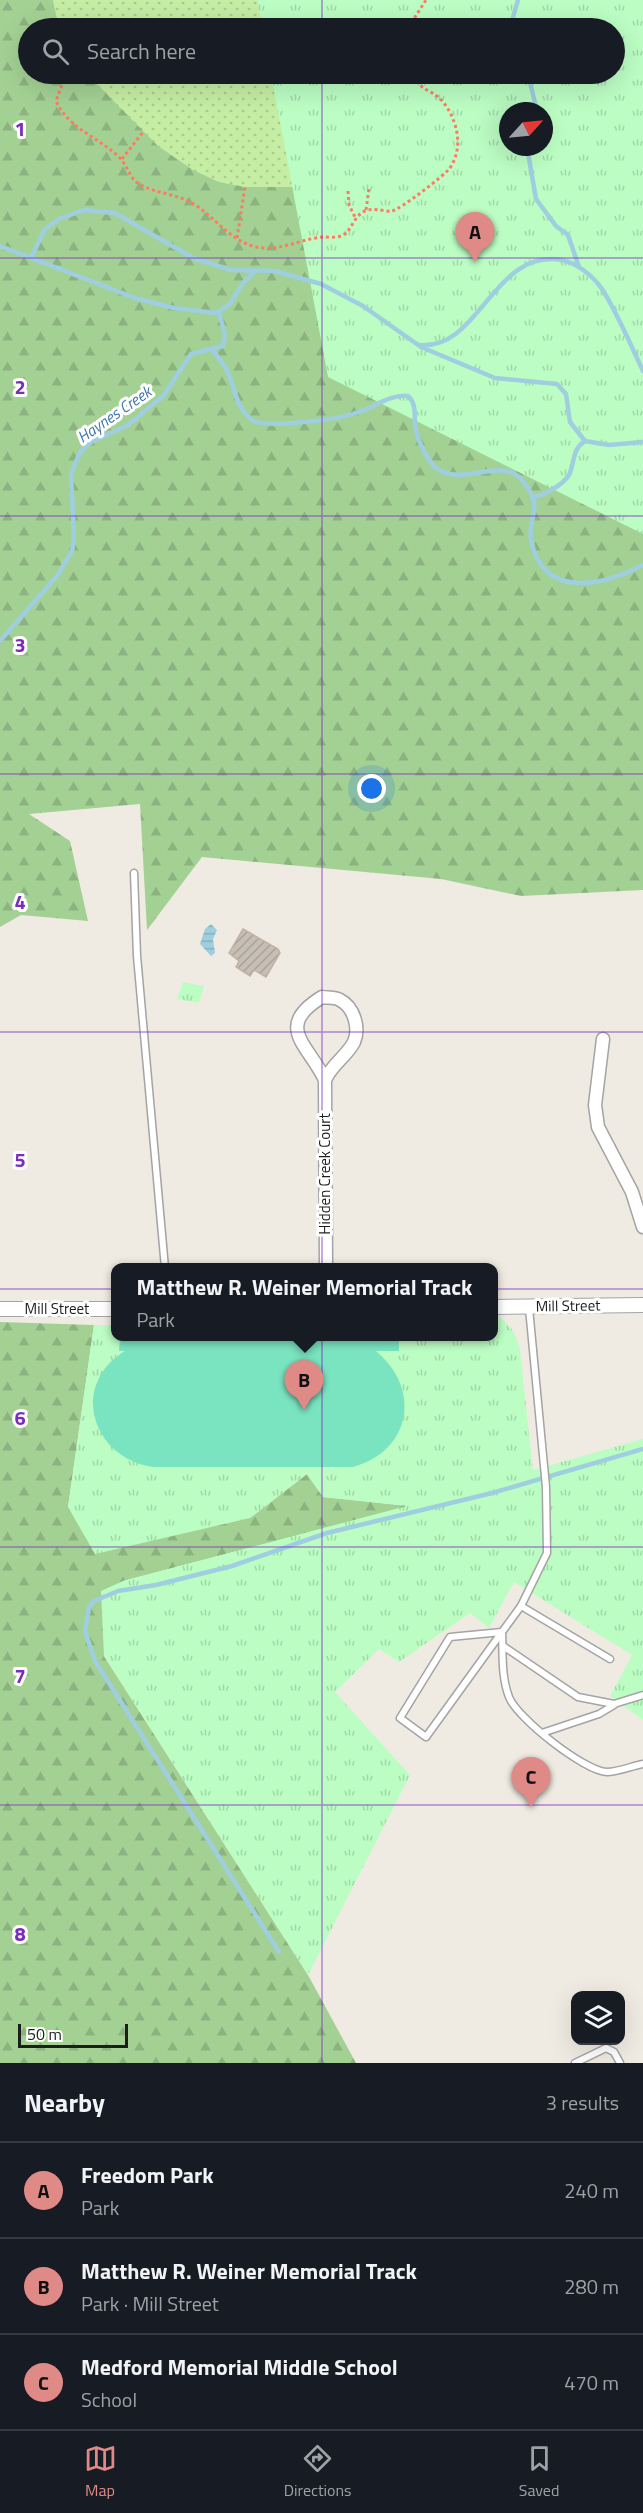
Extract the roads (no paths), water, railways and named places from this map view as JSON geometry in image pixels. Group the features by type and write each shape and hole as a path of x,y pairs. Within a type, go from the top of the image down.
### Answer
{"street":[{"name":"Hidden Creek Court","path":"325,1080 316,1060 302,1046 296,1028 300,1015 321,997 340,999 352,1010 357,1025 354,1042 330,1068 325,1080 326,1263"},
{"path":"603,1039 596,1094 598,1127 632,1192 643,1227"},
{"name":"Mill Street","path":"498,1307 643,1305"},
{"name":"Mill Street","path":"0,1310 111,1309"}],"lane":[{"path":"134,873 137,956 165,1263"},
{"path":"502,1632 450,1637 400,1718 426,1737 521,1606 547,1554 546,1487 529,1307"},
{"path":"521,1606 610,1659"},
{"path":"502,1632 504,1672 509,1697 516,1710 542,1733 598,1770 614,1771 643,1764"},
{"path":"503,1646 578,1697 614,1704"},
{"path":"542,1733 599,1714 614,1704 643,1695"},
{"path":"575,2063 606,2048 614,2052 620,2063"}],"water":[{"path":"211,924 217,930 213,939 215,953 211,956 200,944 205,929"}],"waterway":[{"path":"513,18 518,0"},
{"path":"530,84 535,102"},
{"path":"529,156 536,199 556,226 568,235 579,267"},
{"path":"31,258 45,229 59,219 84,210 115,213 193,258 231,270 275,271 321,284 363,306 421,347 495,378 557,384 566,394 570,422 585,441 609,445 643,442"},
{"path":"0,246 135,298 174,308 216,313 229,305 243,283 255,271"},
{"path":"419,345 440,343 457,333 519,269 539,260 562,260 584,271 602,289 643,371"},
{"name":"Haynes Creek","path":"0,641 57,576 72,551 74,539 71,474 80,452 91,442 128,425 164,395 191,354 223,346 225,335 219,312"},
{"name":"Haynes Creek","path":"211,349 225,367 238,402 246,414 259,423 302,422 335,418 362,411 388,399 408,396 413,403 419,439 426,455 435,467 445,473 457,475 503,471 513,473 522,480 533,498 534,512 530,532 538,559 548,572 561,580 577,583 594,582 643,565"},
{"path":"532,498 552,490 566,479 576,452 585,441"},
{"path":"279,1952 95,1661 85,1631 89,1607 94,1601 118,1591 156,1585 232,1566 327,1533 492,1493 643,1449"}],"place":[{"name":"Freedom Park","path":"475,262"},
{"name":"Matthew R. Weiner Memorial Track","path":"304,1410"},
{"name":"Medford Memorial Middle School","path":"531,1807"}]}
